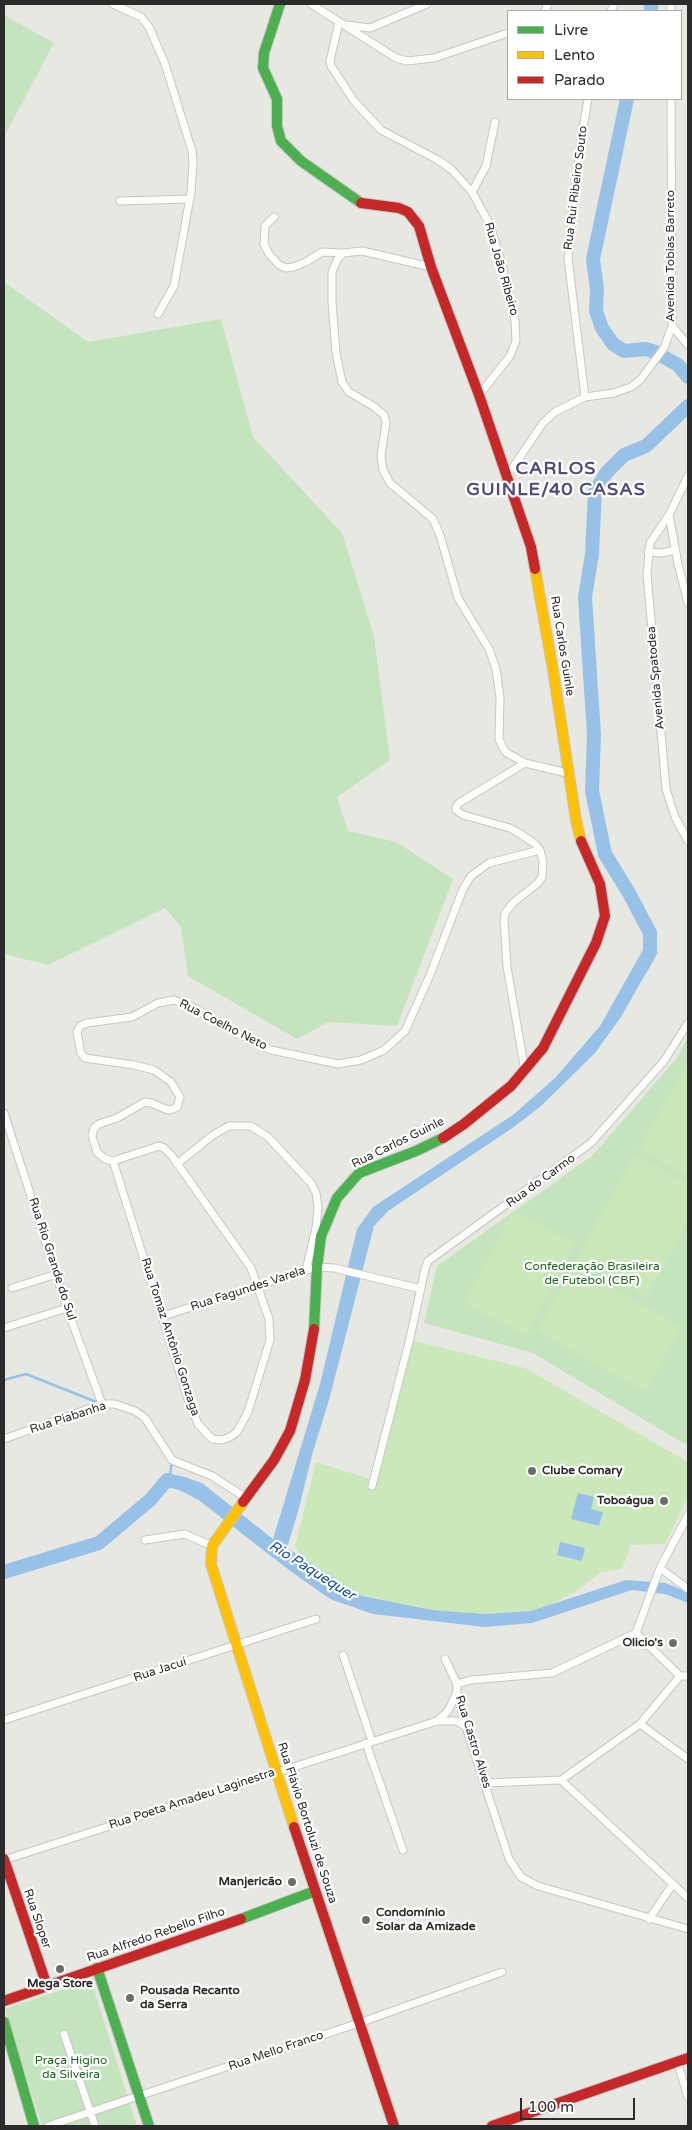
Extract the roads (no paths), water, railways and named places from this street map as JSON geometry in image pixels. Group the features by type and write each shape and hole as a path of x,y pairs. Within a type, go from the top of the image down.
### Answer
{"street":[{"path":"113,4 140,17 148,27 165,64 192,151 190,199 174,286 158,314"},
{"name":"Rua Carlos Guinle","path":"212,1546 283,1446 298,1408 314,1333 317,1267 321,1236 337,1198 351,1180 364,1171 442,1138 494,1101 525,1071 543,1048 602,932 605,916 600,884 582,844 576,820 567,774 553,670 531,547 479,395 431,267 420,226 408,212 399,208 362,204 301,160 281,141 277,126 277,99 263,68 264,53 280,4"},
{"path":"311,4 396,58 408,61 434,58 507,33"},
{"path":"341,23 370,28 427,4"},
{"name":"Rua João Ribeiro","path":"341,23 330,60 331,66 354,102 381,130 438,160 451,169 472,192 489,223 500,257 516,321 516,341 510,356 479,395"},
{"name":"Rua Rui Ribeiro Souto","path":"585,397 568,258 581,139 588,100"},
{"name":"Avenida Tobias Barreto","path":"507,476 543,423 564,406 585,397 614,393 632,386 641,380 664,348 672,326 671,100"},
{"path":"472,192 486,166 496,122"},
{"path":"120,201 190,199"},
{"path":"274,217 265,226 264,244 269,254 279,265 293,267 306,262 322,252 362,251 431,267"},
{"path":"342,252 332,272 336,353 342,382 349,392 384,415 386,422 381,456 383,470 390,482 432,519 440,535 458,598 489,649 496,669 500,697 499,739 507,753 525,763 567,774"},
{"path":"672,326 688,345"},
{"name":"Avenida Spatodea","path":"688,476 669,515 650,543 647,574 666,789 675,817 688,842"},
{"path":"669,515 688,603"},
{"path":"648,552 662,553 676,550"},
{"path":"525,763 459,803 456,810 463,815 510,828 534,843 540,850 544,869 542,877 538,883 514,902 506,913 504,920 507,967 525,1071"},
{"name":"Rua Coelho Neto","path":"113,1161 105,1159 97,1152 92,1141 94,1128 146,1102 151,1102 168,1110 173,1109 177,1107 180,1097 171,1082 154,1070 85,1058 81,1053 78,1039 77,1032 80,1026 132,1017 158,1003 174,1000 197,1009 221,1025 271,1050 338,1064 361,1060 384,1050 405,1031 430,975 462,890 470,876 489,863 540,850"},
{"name":"Rua do Carmo","path":"372,1486 428,1261 591,1143 664,1062 688,1023"},
{"name":"Rua Rio Grande do Sul","path":"4,1113 68,1308 102,1404"},
{"path":"177,1164 213,1135 228,1126 250,1126 268,1137 311,1183 316,1193 318,1208 316,1228 306,1270"},
{"name":"Rua Tomaz Antônio Gonzaga","path":"159,1146 167,1150 177,1164 247,1261 269,1319 271,1332 268,1347 244,1422 237,1432 222,1440 212,1439 198,1424 188,1399 113,1161 159,1146"},
{"name":"Rua Fagundes Varela","path":"163,1316 317,1267 345,1270 421,1289"},
{"path":"12,1288 57,1274"},
{"path":"4,1328 68,1308"},
{"name":"Rua Piabanha","path":"4,1439 102,1404 115,1404 135,1410 152,1426 172,1460 212,1476 243,1503"},
{"path":"486,1783 561,1780 640,1724 684,1676 636,1633 660,1568 688,1515"},
{"path":"145,1540 185,1534 212,1546"},
{"name":"Rua Flávio Bortoluzi de Souza","path":"212,1546 211,1564 238,1645 276,1772 394,2126"},
{"path":"660,1568 688,1589"},
{"name":"Rua Jacuí","path":"4,1720 316,1618"},
{"name":"Rua Castro Alves","path":"636,1633 552,1673 480,1678 457,1688 466,1727 486,1783 509,1859 521,1877 538,1886 649,1920 688,1929"},
{"path":"344,1656 403,1850"},
{"path":"437,1721 448,1711 457,1688 445,1659"},
{"name":"Rua Poeta Amadeu Laginestra","path":"4,1859 437,1721 457,1721 466,1727"},
{"path":"640,1724 688,1759"},
{"path":"561,1780 688,1898"},
{"name":"Rua Sloper","path":"4,1859 47,1986"},
{"path":"649,1920 673,1884"},
{"name":"Rua Alfredo Rebello Filho","path":"4,2000 211,1930 316,1891"},
{"path":"97,1968 149,2126"},
{"name":"Rua Mello Franco","path":"48,2126 359,2023 502,1972"},
{"path":"4,2022 34,2126"},
{"path":"64,2034 95,2126"},
{"path":"492,2126 688,2058"},
{"path":"677,2062 688,2097"}],"water":[{"path":"643,950 658,952 621,1017 595,1053 540,1107 511,1129 388,1211 374,1226 329,1400 287,1548 362,1596 432,1610 484,1614 531,1611 626,1580 665,1583 688,1592 688,1603 665,1594 632,1590 532,1623 485,1627 373,1614 330,1599 289,1570 196,1498 179,1490 184,1477 202,1483 273,1539 320,1384 357,1229 373,1207 513,1115 555,1078 600,1026"},
{"path":"578,1493 594,1497 591,1509 603,1512 599,1526 571,1519"},
{"path":"560,1542 585,1548 582,1561 557,1555"}],"waterway":[{"path":"651,4 651,10"},
{"path":"627,100 593,259 597,289 596,311 602,328 613,344 624,351 646,349 655,352 678,365 688,377"},
{"path":"641,968 650,952 650,933 629,893 605,854 592,791 594,735 585,597 592,554 595,491 607,472 624,455 646,446 688,406"},
{"path":"4,1380 26,1374 99,1403"},
{"path":"167,1480 170,1475 172,1461"},
{"name":"Rio Paquequer","path":"4,1572 99,1543 150,1500 167,1480 184,1484 198,1492"}],"place":[{"name":"Clube Comary","path":"532,1471"},
{"name":"Toboágua","path":"664,1501"},
{"name":"Olicio's","path":"673,1643"},
{"name":"Manjericão","path":"292,1882"},
{"name":"Condomínio Solar da Amizade","path":"366,1920"},
{"name":"Mega Store","path":"60,1969"},
{"name":"Pousada Recanto da Serra","path":"130,1998"}],"district":[{"name":"CARLOS GUINLE/40 CASAS","path":"556,479"}],"park label":[{"name":"Confederação Brasileira de Futebol (CBF)","path":"592,1274"},
{"name":"Praça Higino da Silveira","path":"71,2068"}]}
